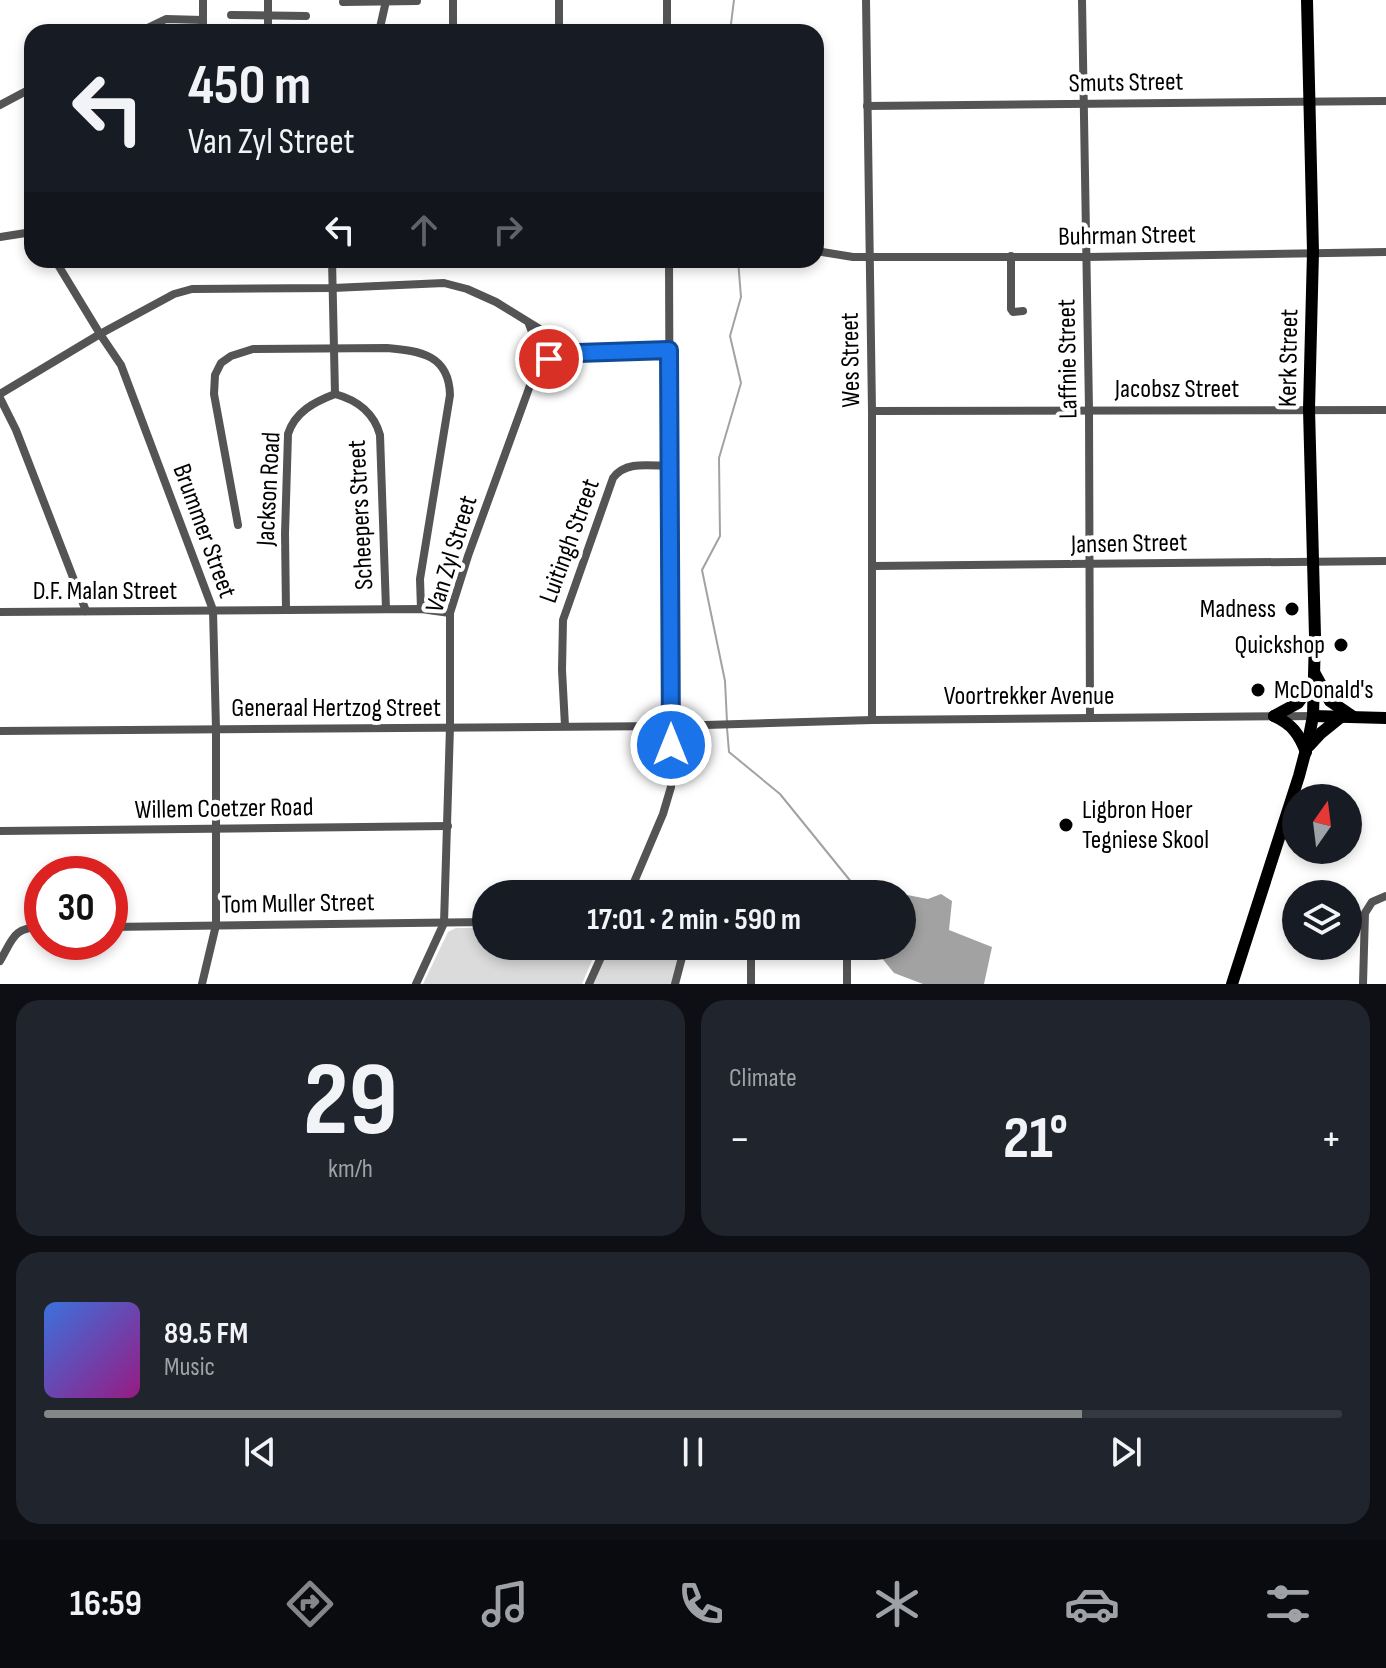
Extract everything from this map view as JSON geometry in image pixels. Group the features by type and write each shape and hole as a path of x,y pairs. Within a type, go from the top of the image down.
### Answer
{"highway":[{"name":"Kerk Street","path":"1232,984 1306,750 1313,716 1314,562 1309,409 1313,252 1307,0"},
{"path":"1314,676 1330,701 1348,716 1321,733 1306,750 1294,729 1274,716 1298,703 1314,676"},
{"name":"Voortrekker Avenue","path":"1313,716 1386,718"}],"street":[{"path":"203,0 203,24"},
{"path":"268,0 268,24"},
{"path":"453,0 453,24"},
{"path":"559,0 559,24"},
{"path":"667,0 667,24"},
{"name":"Wes Street","path":"866,0 872,411 872,720"},
{"name":"Laffnie Street","path":"1082,0 1091,565 1090,718"},
{"path":"381,24 386,1"},
{"path":"343,2 417,1"},
{"path":"231,15 306,16"},
{"path":"156,24 166,19 203,20"},
{"path":"0,105 24,92"},
{"name":"Smuts Street","path":"867,106 1386,101"},
{"path":"0,237 24,233"},
{"name":"Buhrman Street","path":"824,252 853,257 1087,257 1386,252"},
{"path":"1011,256 1011,309 1013,312 1023,311"},
{"name":"Brummer Street","path":"60,268 127,378 213,610 216,925 202,984"},
{"path":"332,268 335,394"},
{"path":"635,880 671,787 669,268"},
{"path":"86,611 21,442 0,396 100,334 183,290 444,283 479,293 578,353"},
{"path":"529,323 537,345 536,369"},
{"path":"238,525 216,406 214,380 221,363 231,356 253,349 387,348 432,357 444,366 450,395 421,575 421,609"},
{"path":"536,369 555,356 669,350"},
{"name":"Van Zyl Street","path":"416,984 444,923 450,613 536,369"},
{"name":"Scheepers Street","path":"335,394 367,411 380,435 386,609"},
{"name":"Jackson Road","path":"286,610 288,434 292,422 301,412 335,394"},
{"name":"Jacobsz Street","path":"872,411 1386,410"},
{"name":"Luitingh Street","path":"565,726 563,620 613,478 627,466 670,466"},
{"name":"Jansen Street","path":"873,566 1386,561"},
{"name":"D.F. Malan Street","path":"0,612 421,609 450,613"},
{"name":"Voortrekker Avenue","path":"672,726 872,720 1313,716"},
{"name":"Generaal Hertzog Street","path":"0,731 672,726"},
{"name":"Willem Coetzer Road","path":"0,831 448,826"},
{"path":"1363,984 1365,913 1372,902 1386,896"},
{"name":"Tom Muller Street","path":"128,927 472,922"},
{"path":"0,961 24,929"},
{"path":"589,984 600,960"},
{"path":"675,984 681,960"},
{"path":"751,960 751,984"},
{"path":"847,960 847,984"}],"shaded area":[{"path":"941,894 952,901 949,930 992,947 984,984 923,984 894,973 883,960 916,960 916,897 928,899"},
{"path":"456,928 472,928 472,960 592,960 582,984 423,984 448,932"},
{"path":"604,960 678,960 672,984 593,984"}],"waterway":[{"path":"731,24 734,0"},
{"path":"727,722 725,681 702,570 720,536 719,458 741,383 730,336 741,297 739,268"},
{"path":"727,728 729,752 780,794 850,880"}],"place":[{"name":"Madness","path":"1292,609"},
{"name":"Quickshop","path":"1341,645"},
{"name":"McDonald's","path":"1258,690"},
{"name":"Ligbron Hoer Tegniese Skool","path":"1066,825"}],"route":[{"path":"549,359 578,353 669,350 671,745"}]}
